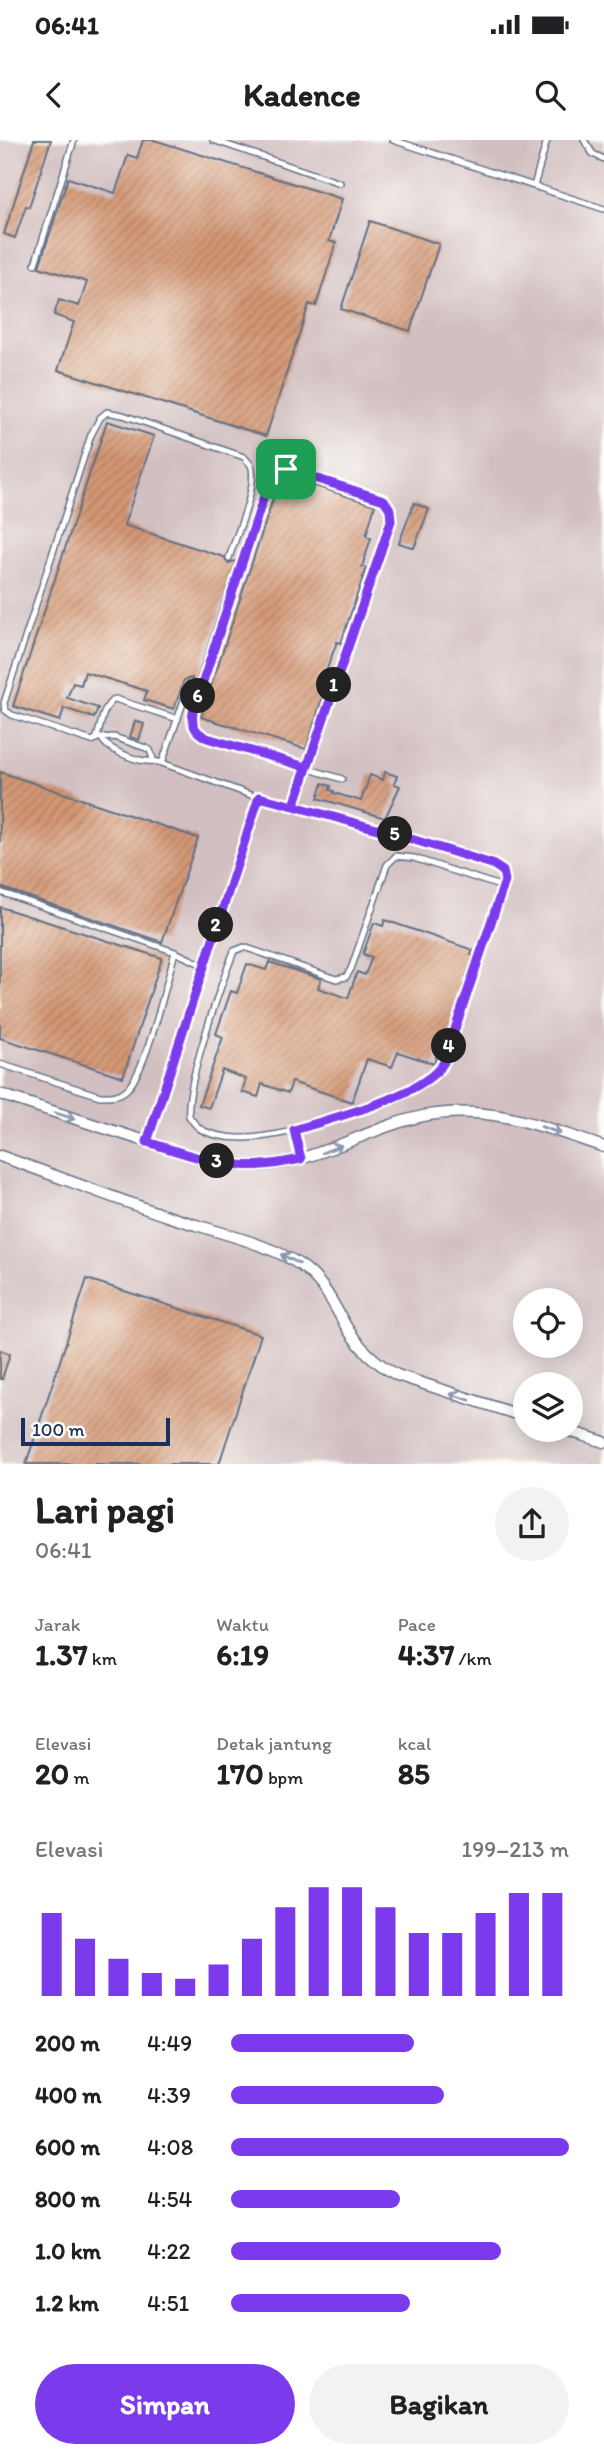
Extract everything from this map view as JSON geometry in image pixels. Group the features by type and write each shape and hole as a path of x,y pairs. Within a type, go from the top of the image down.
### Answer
{"street":[{"path":"0,1094 182,1153 240,1166 276,1164 301,1159 422,1116 461,1111 511,1116 604,1147"},
{"path":"0,1156 298,1262 325,1288 358,1342 388,1371 513,1413"},
{"path":"583,1435 604,1442"}],"lane":[{"path":"35,264 74,140"},
{"path":"213,140 340,183"},
{"path":"393,140 604,209"},
{"path":"534,186 547,140"},
{"path":"584,140 593,154 604,159"},
{"path":"153,759 150,750 114,737 92,741 12,715 5,710 4,703 91,435 100,418 107,412 123,415 244,457 251,465 251,489 229,558"},
{"path":"294,806 306,767 391,521 390,509 384,500 286,469 275,470 270,478 192,720 198,734 207,738 306,767 342,779"},
{"path":"162,763 190,683"},
{"path":"100,738 108,704 115,699 178,719"},
{"path":"100,738 108,748 146,761 153,759 259,797 395,834 492,864 503,871 503,887 449,1049 439,1071 392,1098 294,1130 272,1135 218,1136 202,1130 190,1116 190,1096 234,950 244,947 336,979 346,976 351,969 387,865 396,856 414,858 503,887"},
{"path":"147,1142 259,797"},
{"path":"0,892 175,952 203,965"},
{"path":"0,1064 100,1096 111,1097 125,1091 138,1073 175,952"},
{"path":"294,1130 301,1159"}],"shaded area":[{"path":"0,140 604,140 604,1464 0,1464"}],"building":[{"path":"34,140 51,140 29,207 26,206 15,238 4,234"},
{"path":"143,140 154,140 342,199 329,241 336,243 316,306 309,304 266,436 58,370 74,322 54,315 59,300 79,306 87,282 39,267 68,178 115,193 128,155 137,158"},
{"path":"370,221 439,244 410,331 341,309"},
{"path":"107,421 154,436 124,525 224,557 228,563 236,561 195,686 192,678 184,680 174,709 144,700 147,691 85,672 81,685 73,683 67,698 98,708 94,718 64,708 60,721 13,706"},
{"path":"281,475 375,505 366,536 371,538 362,567 366,568 341,643 337,642 328,666 322,686 326,687 306,749 201,717"},
{"path":"414,503 429,509 414,548 399,543"},
{"path":"135,721 144,724 139,740 130,737"},
{"path":"0,772 198,838 162,942 0,887"},
{"path":"385,772 397,776 394,784 400,786 385,818 318,798 323,783 331,786 330,790 334,793 361,801 370,775 383,780"},
{"path":"0,907 162,958 123,1077 0,1038"},
{"path":"385,920 473,950 471,955 474,956 446,1040 442,1039 434,1064 398,1052 392,1067 367,1059 352,1102 292,1082 288,1093 262,1084 258,1097 242,1092 246,1079 222,1070 209,1108 199,1105 223,1037 216,1034 231,991 237,993 247,964 266,970 269,962 321,979 318,988 348,998 357,972 365,975 372,957 363,954 374,923 383,926"},
{"path":"87,1279 261,1335 219,1464 26,1464"},
{"path":"0,1350 10,1354 2,1379 0,1379"}],"route":[{"path":"286,469 275,470 270,478 193,712 194,727 198,734 207,738 306,767 294,806 492,864 503,871 505,881 439,1071 392,1098 294,1130 301,1159 276,1164 240,1166 147,1142 259,797 294,806 391,521 390,509 384,500 286,469"}]}
